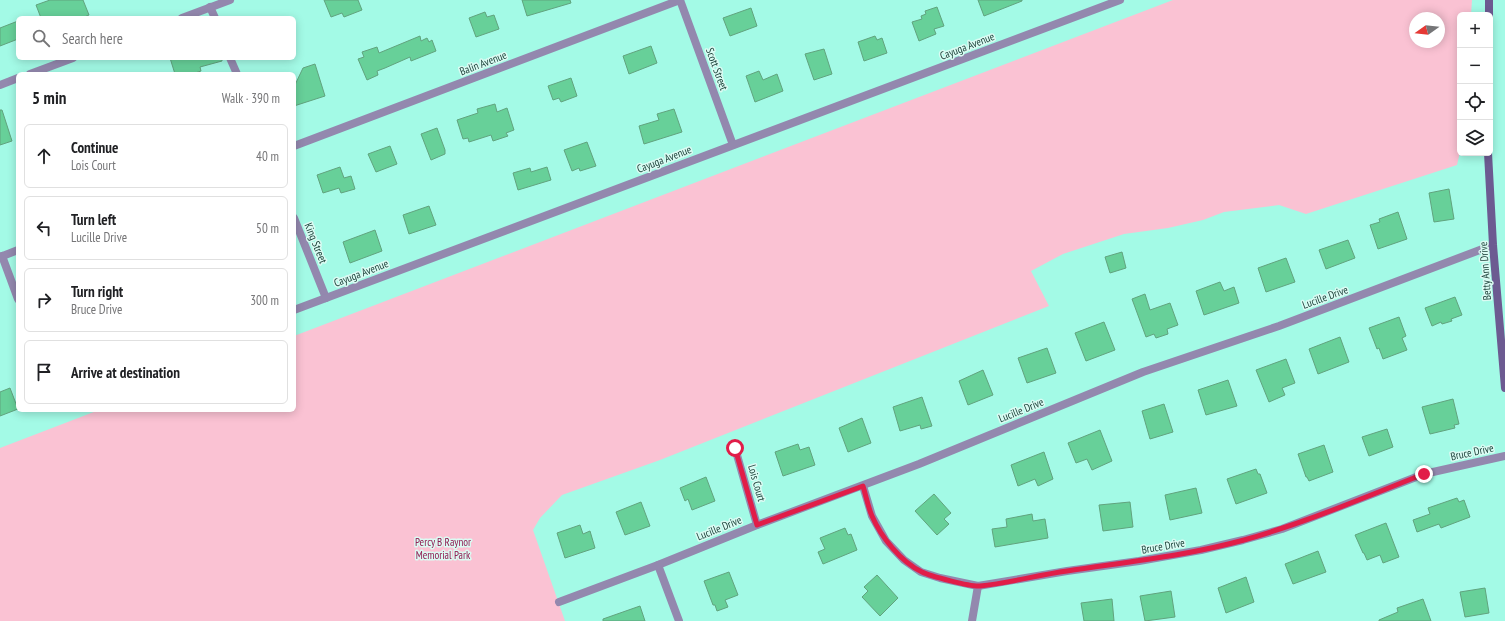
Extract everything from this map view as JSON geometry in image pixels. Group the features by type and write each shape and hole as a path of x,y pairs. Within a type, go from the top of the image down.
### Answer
{"street":[{"path":"188,16 230,0"},
{"name":"Scott Street","path":"680,0 733,145"},
{"name":"Balin Avenue","path":"296,145 680,0"},
{"name":"Cayuga Avenue","path":"296,309 1120,0"},
{"path":"1489,12 1490,0"},
{"path":"210,8 213,16"},
{"path":"35,72 68,60"},
{"path":"231,60 236,72"},
{"path":"0,85 16,79"},
{"name":"Betty Ann Drive","path":"1488,156 1493,245 1505,388"},
{"name":"King Street","path":"296,223 326,298"},
{"name":"Lucille Drive","path":"559,602 658,565 757,525 863,486 1143,372 1279,326 1493,245"},
{"path":"16,251 1,257 16,294"},
{"name":"Lois Court","path":"735,448 757,525"},
{"name":"Bruce Drive","path":"863,486 872,516 886,541 904,560 921,572 940,578 978,586 1139,561 1201,550 1243,540 1282,529 1424,474 1505,456"},
{"path":"658,565 679,621"},
{"path":"972,621 978,586"}],"green space":[{"name":"Percy B Raynor Memorial Park","path":"1173,0 1472,0 1471,12 1457,12 1457,156 1459,156 1457,165 1306,214 1279,205 1224,212 1203,220 1168,228 1124,234 1063,254 1031,271 1049,306 660,460 562,495 540,518 533,530 565,621 0,621 0,448 94,412 296,412 296,335"}],"building":[{"path":"50,0 83,0 89,15 40,16 36,5"},
{"path":"324,0 358,0 362,10 344,17 342,13 331,17"},
{"path":"522,0 570,0 571,3 527,16"},
{"path":"978,0 1022,0 1022,1 984,16"},
{"path":"937,7 944,26 934,29 936,34 919,41 912,22 922,19 921,16 926,14 925,11"},
{"path":"751,8 757,26 730,36 723,18"},
{"path":"485,12 487,17 494,15 499,29 476,37 469,18"},
{"path":"16,22 16,40 0,46 0,28"},
{"path":"420,36 421,41 427,38 429,42 432,40 436,51 411,61 410,57 377,71 378,75 367,80 358,59 364,57 362,52 377,47 379,53"},
{"path":"875,36 877,40 882,38 887,53 864,61 858,42"},
{"path":"651,46 657,63 629,74 623,56"},
{"path":"824,49 832,74 814,80 805,54"},
{"path":"171,60 222,60 200,67 201,71 198,72 174,72"},
{"path":"315,64 325,96 296,105 296,83 303,68"},
{"path":"759,71 763,80 777,74 783,91 755,102 746,76"},
{"path":"571,78 577,96 561,102 559,98 553,100 548,86"},
{"path":"495,104 497,112 507,108 514,130 506,133 508,136 493,141 491,135 469,142 468,138 463,139 457,120 478,113 477,109"},
{"path":"674,109 682,132 644,144 639,126 659,120 657,114"},
{"path":"0,110 2,110 12,141 0,145"},
{"path":"437,128 445,154 431,160 421,134"},
{"path":"587,142 596,166 580,171 579,168 572,171 564,150"},
{"path":"390,146 397,164 376,172 368,154"},
{"path":"340,167 344,178 351,176 355,189 341,193 339,188 323,193 317,175"},
{"path":"547,167 551,180 518,190 513,173 530,168 531,172"},
{"path":"1449,189 1454,219 1434,222 1429,193"},
{"path":"429,206 436,225 409,234 403,215"},
{"path":"1398,212 1407,239 1378,249 1370,225 1380,222 1379,219"},
{"path":"375,230 382,251 350,263 343,242"},
{"path":"1348,240 1355,258 1326,269 1319,250"},
{"path":"1122,252 1126,268 1110,273 1105,257"},
{"path":"1286,258 1295,282 1266,292 1258,268"},
{"path":"1220,282 1224,291 1234,287 1239,303 1204,315 1196,291"},
{"path":"1145,294 1150,310 1170,303 1178,325 1167,329 1168,334 1156,338 1154,334 1146,337 1132,299"},
{"path":"1455,297 1462,315 1451,319 1452,321 1442,324 1441,322 1432,326 1425,308"},
{"path":"1399,317 1406,336 1402,338 1407,350 1383,359 1379,348 1377,349 1369,328"},
{"path":"1104,322 1115,350 1086,361 1075,333"},
{"path":"1340,337 1349,362 1318,374 1309,349"},
{"path":"1047,348 1056,373 1027,383 1018,358"},
{"path":"1286,359 1295,383 1282,388 1285,395 1269,402 1256,370"},
{"path":"983,370 993,395 968,405 959,381"},
{"path":"1228,380 1237,406 1206,415 1198,390"},
{"path":"10,388 16,404 16,410 0,416 0,392"},
{"path":"922,397 932,426 921,429 920,425 900,431 893,407"},
{"path":"1453,399 1459,424 1454,425 1455,428 1430,434 1422,407"},
{"path":"1164,404 1173,432 1150,439 1142,411"},
{"path":"862,418 871,443 848,452 839,428"},
{"path":"1387,429 1393,447 1369,456 1362,437"},
{"path":"1100,430 1112,461 1092,470 1087,459 1076,463 1068,443"},
{"path":"798,444 800,450 809,447 815,465 783,476 775,452"},
{"path":"1324,445 1333,472 1309,481 1306,477 1298,454"},
{"path":"1044,452 1053,479 1038,486 1035,479 1018,486 1011,465"},
{"path":"1256,469 1258,474 1260,474 1267,493 1236,504 1227,479"},
{"path":"706,477 715,501 692,510 688,499 685,501 680,488"},
{"path":"1196,488 1202,513 1170,520 1165,495"},
{"path":"934,494 951,513 944,519 949,524 937,535 915,511"},
{"path":"1457,498 1459,502 1464,500 1470,517 1441,528 1439,524 1417,532 1413,520 1430,514 1428,508"},
{"path":"641,502 650,526 625,535 616,512"},
{"path":"1130,502 1133,527 1103,531 1099,505"},
{"path":"1032,514 1033,521 1045,519 1048,538 995,547 992,529 1007,527 1006,519"},
{"path":"1386,523 1399,557 1383,563 1380,555 1367,560 1355,535"},
{"path":"580,525 583,534 590,531 595,548 565,558 557,533"},
{"path":"845,528 848,535 851,534 857,550 823,564 818,552 825,549 820,538"},
{"path":"1318,551 1326,572 1293,584 1285,564"},
{"path":"729,572 738,595 725,600 728,607 717,611 715,605 713,605 704,581"},
{"path":"877,575 898,598 880,616 862,597 868,591 864,587"},
{"path":"1246,577 1254,602 1226,613 1218,588"},
{"path":"1485,588 1489,613 1465,617 1460,592"},
{"path":"1171,591 1175,617 1145,621 1140,596"},
{"path":"1112,599 1114,621 1084,621 1081,603"},
{"path":"1423,599 1431,621 1379,621 1398,612 1397,608"},
{"path":"640,606 645,621 603,621 603,619"}],"route":[{"path":"735,448 757,525 863,486 872,516 886,541 904,560 921,572 940,578 978,586 1139,561 1201,550 1243,540 1282,529 1424,474"}]}
